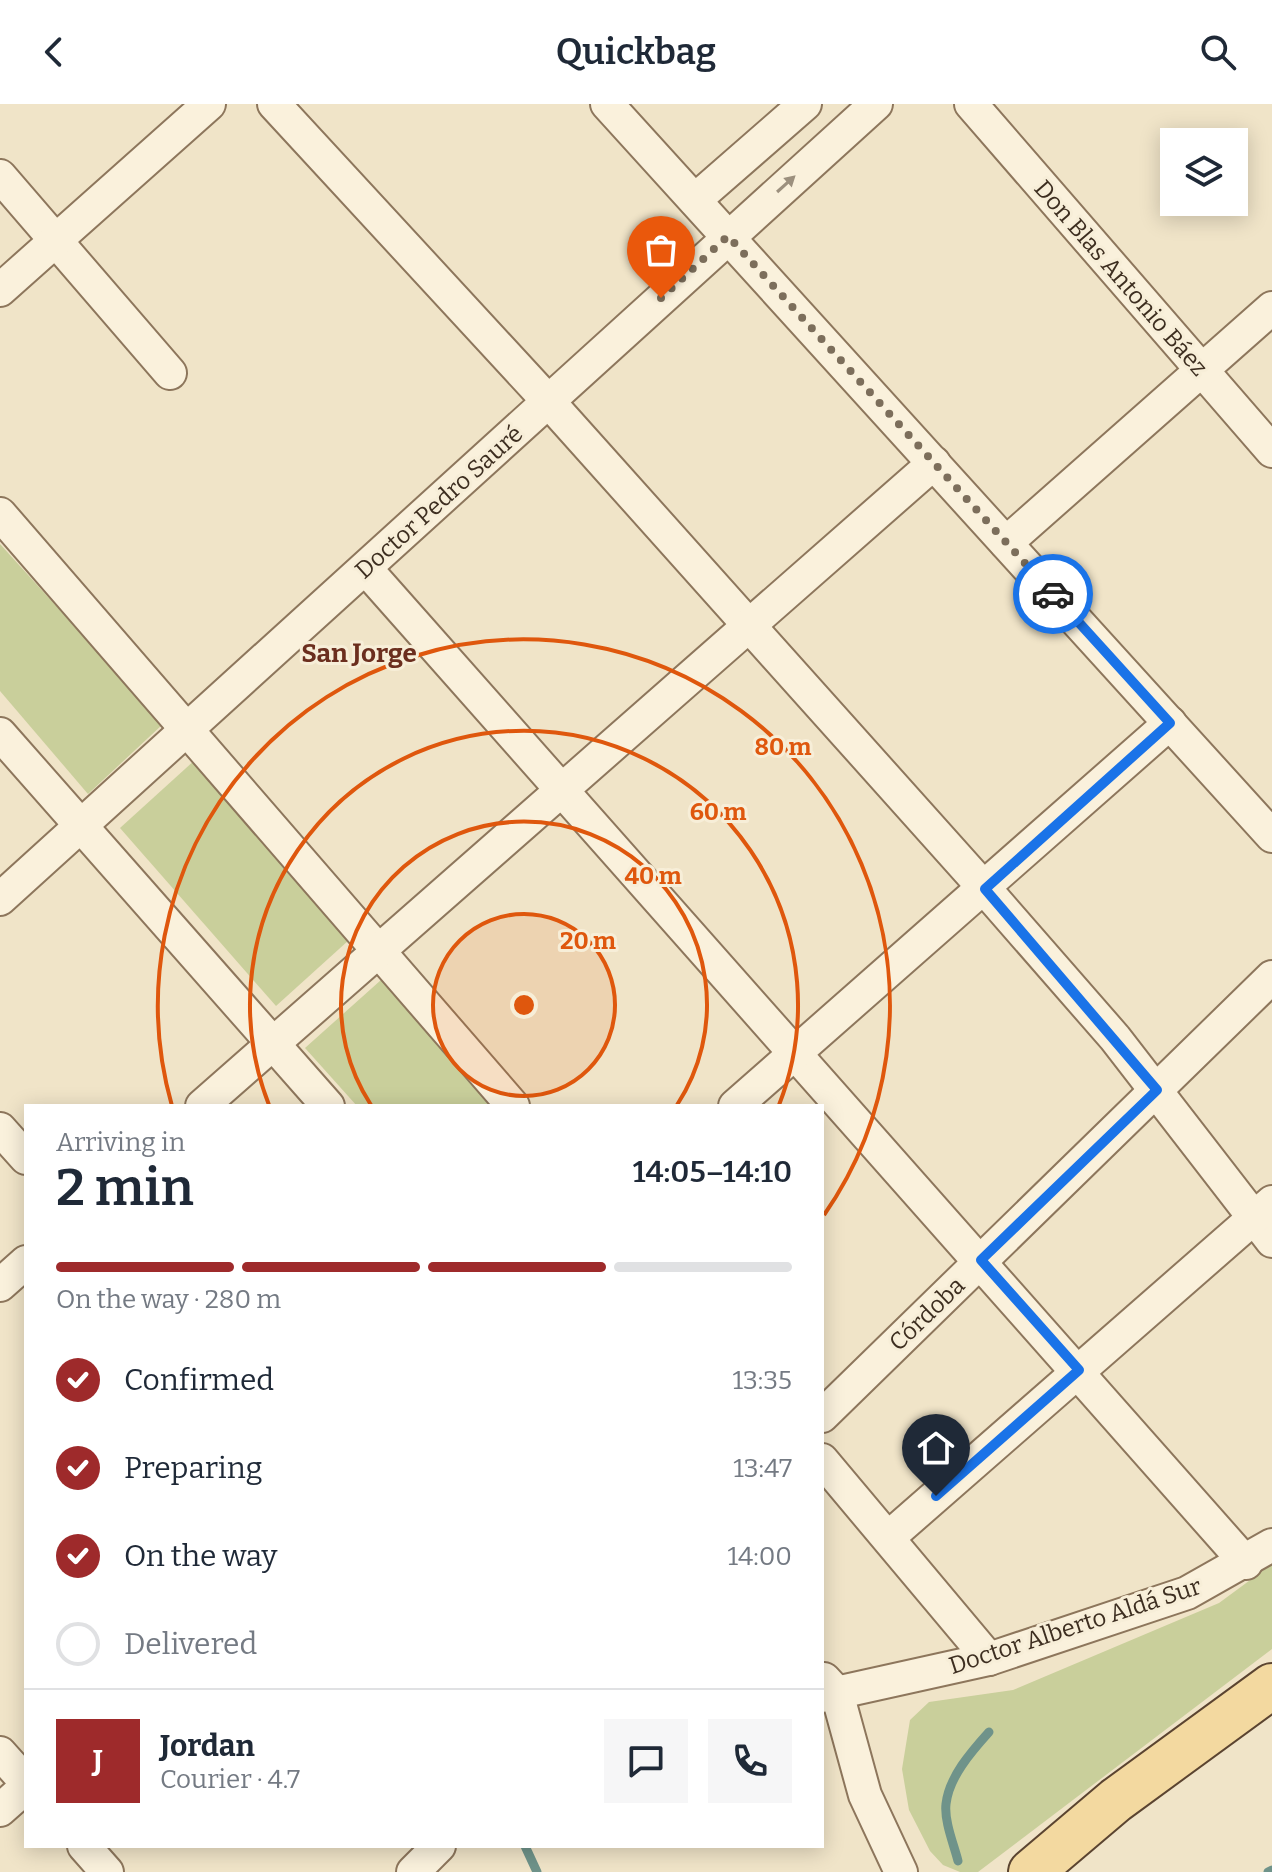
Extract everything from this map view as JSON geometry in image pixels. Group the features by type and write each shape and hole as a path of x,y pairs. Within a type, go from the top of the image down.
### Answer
{"main road":[{"path":"1031,1872 1116,1800 1272,1686"}],"street":[{"path":"0,290 209,104"},
{"path":"274,104 549,402 985,889 1266,1220 1079,1370 889,1537"},
{"path":"607,104 1272,836"},
{"path":"695,200 805,104"},
{"name":"Doctor Pedro Sauré","path":"0,899 189,731 876,104"},
{"name":"Don Blas Antonio Báez","path":"971,104 1272,451"},
{"path":"0,176 170,373"},
{"path":"1006,543 1272,308"},
{"path":"204,1104 934,463"},
{"path":"0,514 511,1104"},
{"path":"366,569 1079,1370 1259,1554"},
{"path":"737,1104 1170,723"},
{"path":"0,734 326,1104"},
{"name":"Córdoba","path":"824,1414 1272,977"},
{"path":"0,1129 24,1156"},
{"path":"0,1285 24,1264"},
{"path":"824,1462 989,1659"},
{"name":"Doctor Alberto Aldá Sur","path":"827,1688 989,1659 1187,1593 1259,1554"},
{"path":"827,1688 865,1795 901,1872"},
{"path":"0,1753 24,1783"},
{"path":"0,1810 24,1787"},
{"path":"86,1848 107,1872"},
{"path":"413,1872 437,1848"}],"green space":[{"path":"0,544 163,724 88,794 0,691"},
{"path":"196,759 349,940 276,1006 120,828"},
{"path":"381,980 489,1104 355,1104 305,1048"},
{"path":"1272,1564 1272,1649 978,1872 960,1872 943,1865 930,1851 909,1810 902,1769 910,1720 929,1702 1013,1690 1219,1603"}],"waterway":[{"path":"958,1861 946,1818 948,1794 962,1765 989,1732"},
{"path":"526,1848 537,1872"},
{"path":"1268,1872 1272,1870"}],"way so far":[{"path":"661,298 728,236 1053,594"}],"district":[{"name":"San Jorge","path":"359,653"}],"route":[{"path":"936,1496 1079,1370 981,1260 1157,1090 985,889 1170,723 1053,594"}]}
